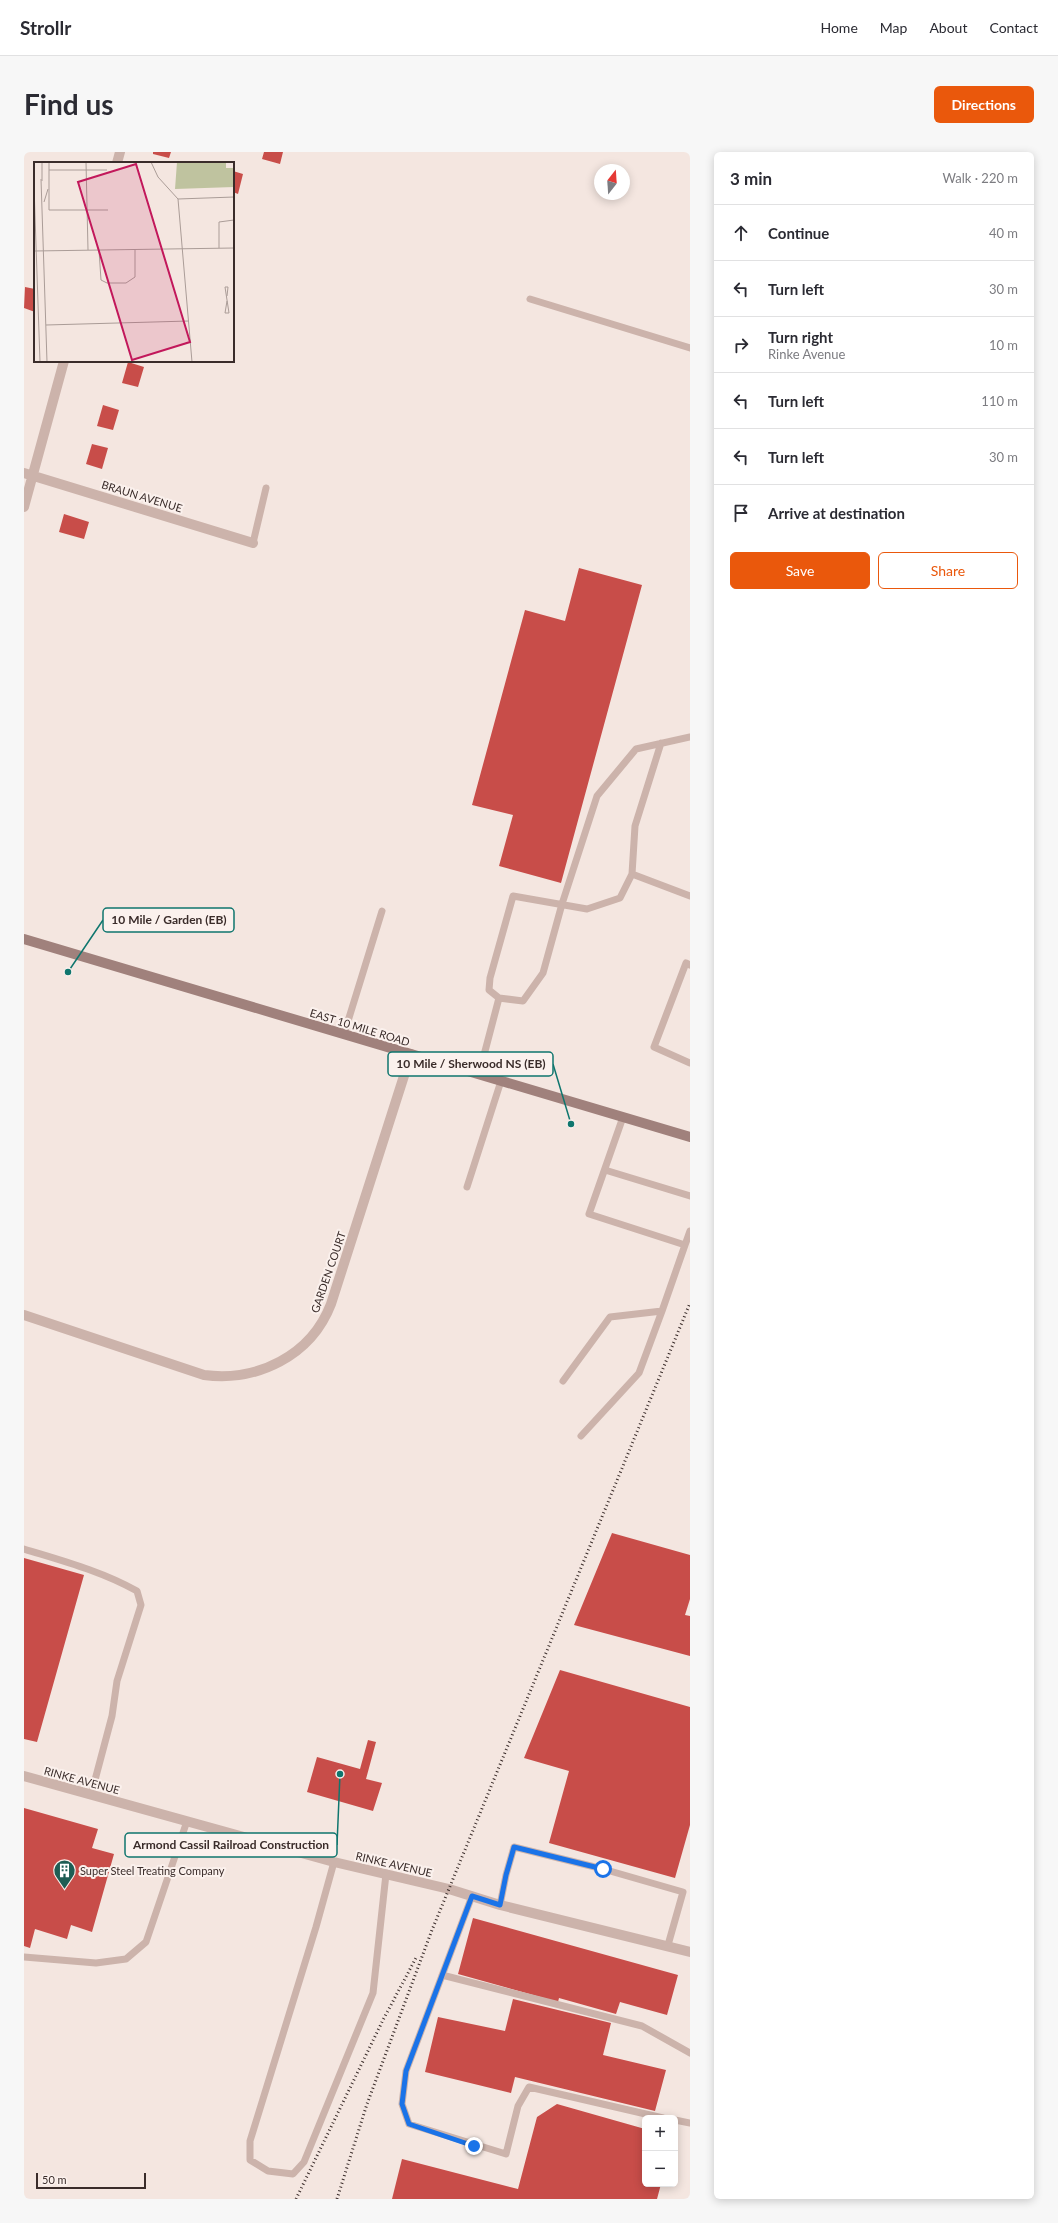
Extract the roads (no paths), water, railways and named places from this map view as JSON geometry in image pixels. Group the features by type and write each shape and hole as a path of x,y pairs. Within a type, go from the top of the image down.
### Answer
{"main road":[{"name":"EAST 10 MILE ROAD","path":"24,939 690,1137"}],"street":[{"path":"118,162 120,152"},
{"path":"24,507 28,474 64,362"},
{"name":"BRAUN AVENUE","path":"28,474 253,543"},
{"name":"GARDEN COURT","path":"24,1315 204,1375 221,1377 237,1376 274,1365 302,1347 317,1332 325,1320 331,1304 410,1054"},
{"name":"RINKE AVENUE","path":"24,1776 334,1862 472,1896 500,1905 668,1945 690,1952"}],"lane":[{"path":"530,299 690,348"},
{"path":"253,543 266,488"},
{"path":"661,743 635,826 632,874 620,898 586,909 562,904 513,896 490,978 489,990 499,998 523,1001 543,973 562,904 596,796 636,749 661,743 690,737"},
{"path":"632,874 690,896"},
{"path":"344,1034 382,911"},
{"path":"690,965 686,963 654,1047 690,1063"},
{"path":"479,1074 499,998"},
{"path":"467,1187 501,1081"},
{"path":"624,1117 589,1214 685,1245"},
{"path":"605,1170 690,1196"},
{"path":"581,1436 639,1373 690,1231"},
{"path":"563,1381 610,1317 662,1311"},
{"path":"24,1549 89,1568 121,1582 137,1592 141,1606 118,1681 112,1716 91,1795"},
{"path":"24,1957 96,1963 126,1959 146,1942 187,1821"},
{"path":"500,1905 506,1875 514,1847 603,1869 686,1893 668,1945"},
{"path":"334,1862 316,1927 250,2141 250,2160 268,2171 293,2174 304,2162 373,1993 386,1874"},
{"path":"472,1896 406,2071 402,2104 409,2124 506,2154 518,2106 529,2087 650,2115"},
{"path":"442,1975 642,2026 690,2053"},
{"path":"678,2121 690,2123"}],"railway":[{"path":"337,2199 367,2104 432,1930 690,1303"},
{"path":"296,2199 383,2020 417,1956"}],"place":[{"name":"10 Mile / Garden (EB)","path":"68,972"},
{"name":"10 Mile / Sherwood NS (EB)","path":"571,1124"},
{"name":"Armond Cassil Railroad Construction","path":"340,1774"},
{"name":"Super Steel Treating Company","path":"64,1890"}]}
